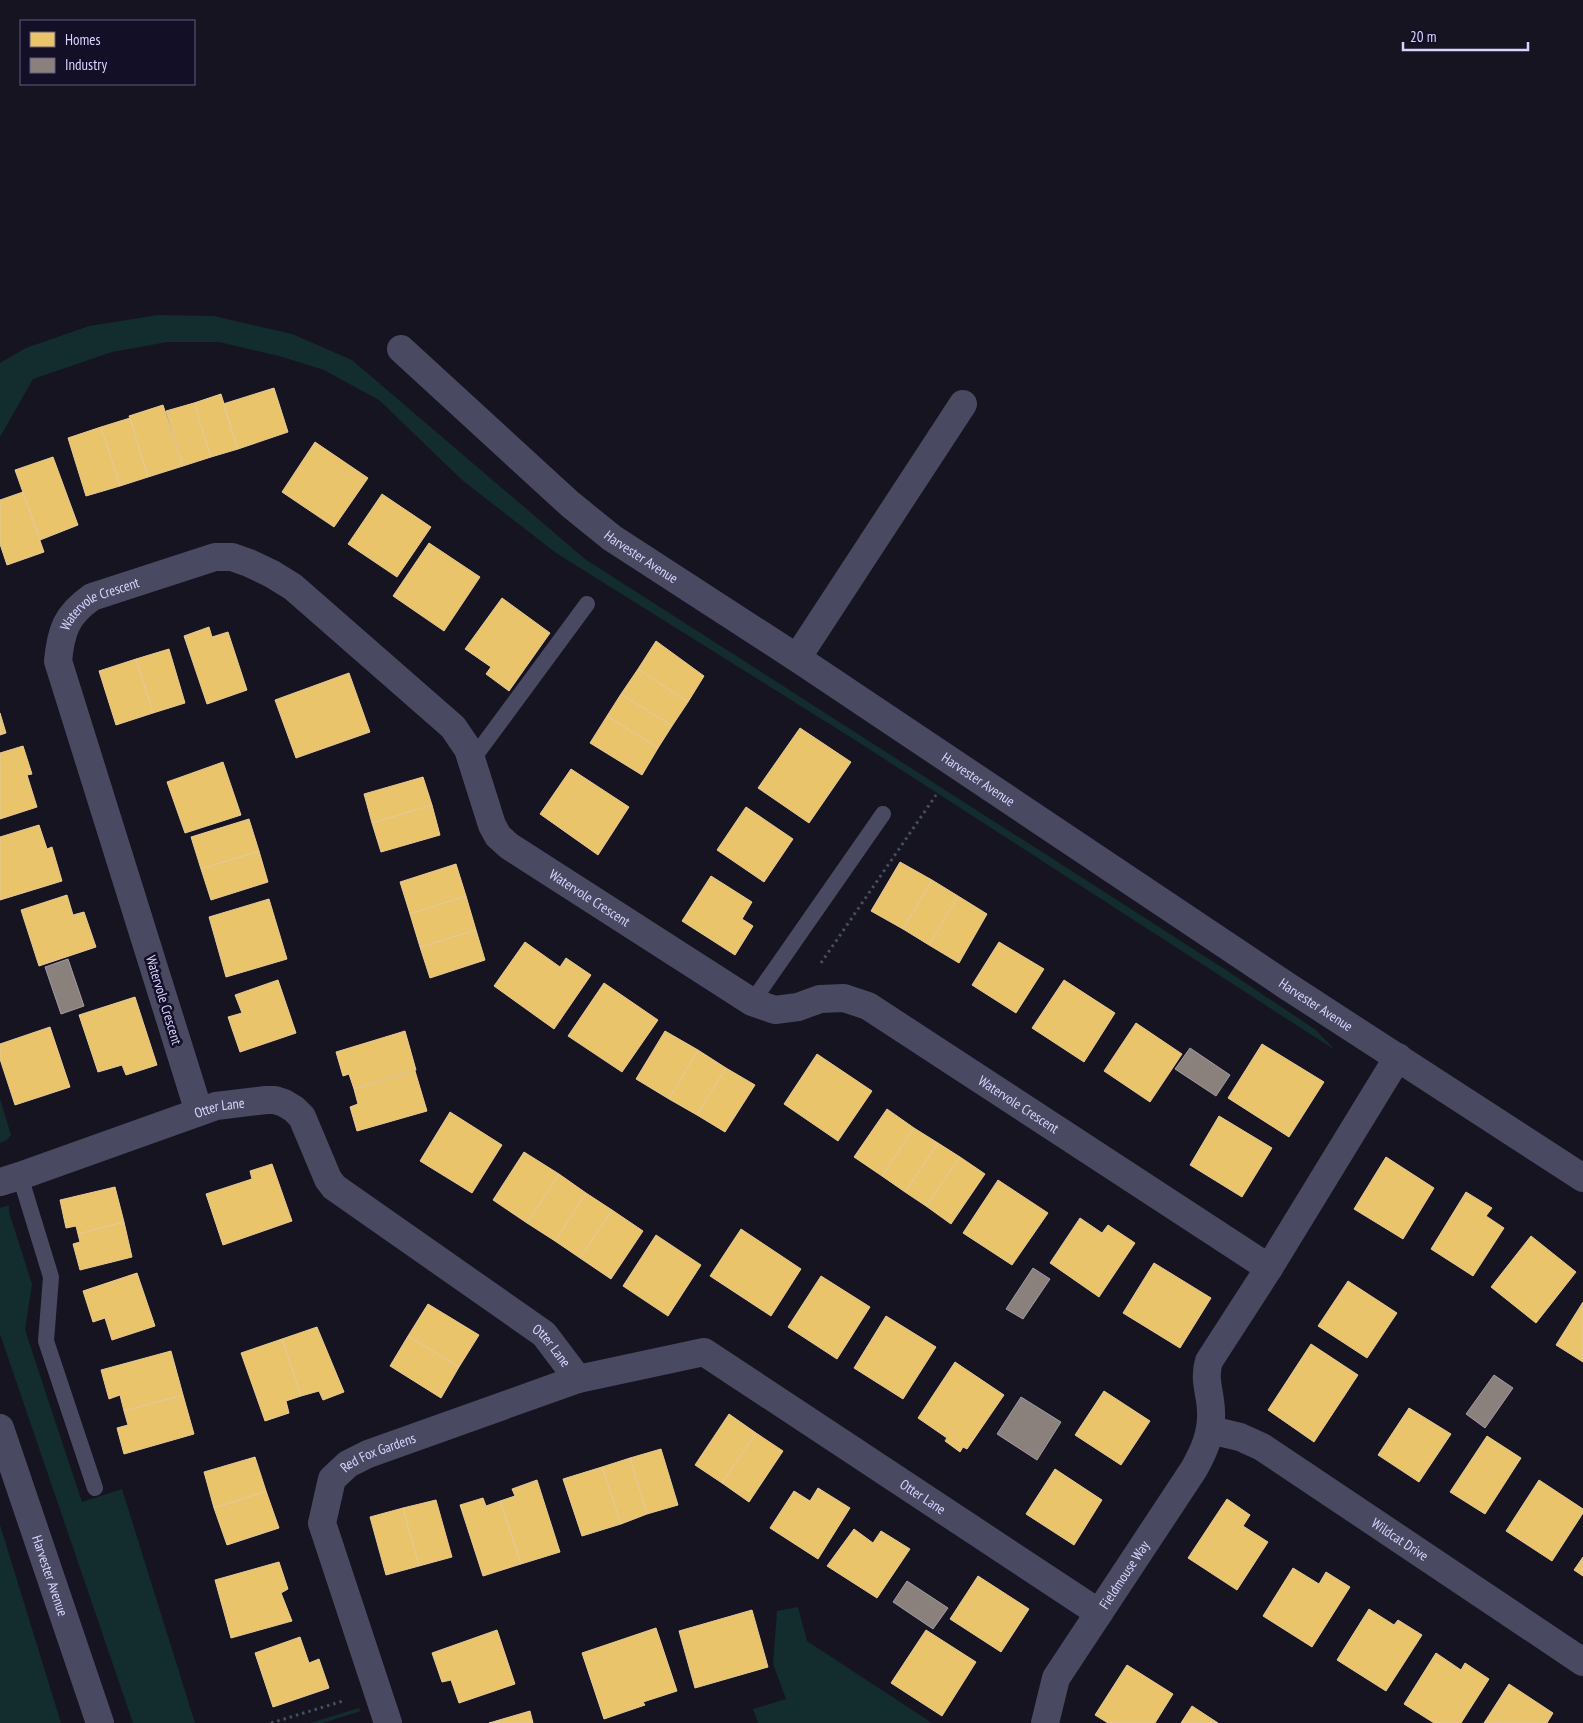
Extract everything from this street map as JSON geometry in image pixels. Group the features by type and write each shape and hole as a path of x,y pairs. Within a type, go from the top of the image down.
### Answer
{"street":[{"name":"Harvester Avenue","path":"400,349 570,504 612,538 797,658 1246,959 1583,1178"},
{"path":"797,658 964,404"},
{"name":"Watervole Crescent","path":"199,1112 58,661 60,638 67,621 79,606 92,597 215,557 232,557 272,574 293,587 453,727 462,738 472,760 492,825 498,836 509,846 752,1002 774,1010 798,1006 820,999 844,998 868,1006 1268,1268"},
{"name":"Fieldmouse Way","path":"1045,1723 1056,1678 1204,1451 1210,1430 1212,1413 1206,1377 1209,1361 1398,1058"},
{"name":"Otter Lane","path":"10,1179 216,1106 266,1100 284,1103 302,1117 328,1179 334,1187 544,1334 578,1379 704,1352 1099,1613"},
{"name":"Red Fox Gardens","path":"381,1721 378,1691 322,1523 332,1479 348,1464 368,1454 578,1379"},
{"name":"Harvester Avenue","path":"0,1428 100,1723"},
{"name":"Wildcat Drive","path":"1210,1430 1240,1437 1262,1447 1583,1662"}],"lane":[{"path":"472,760 587,604"},
{"path":"752,1002 883,814"},
{"name":"Otter Lane","path":"10,1179 51,1277 46,1341 94,1488"}],"path":[{"path":"791,1007 957,765"},
{"path":"271,1723 378,1691"}],"green space":[{"path":"158,315 214,316 292,334 352,360 585,559 1226,970 1316,1030 1335,1050 855,740 556,553 462,480 379,400 324,370 279,356 219,342 167,342 112,352 33,379 0,437 0,363 26,348 89,326"},
{"path":"0,1099 11,1135 7,1140 0,1143"},
{"path":"9,1205 9,1212 32,1284 25,1330 82,1502 122,1489 195,1723 133,1723 0,1334 0,1208"},
{"path":"0,1525 61,1723 0,1723"},
{"path":"798,1607 807,1641 932,1723 758,1723 753,1709 786,1699 773,1664 777,1611"},
{"path":"359,1708 361,1711 322,1723 310,1723"}],"building: Homes":[{"path":"274,388 288,432 238,449 223,404"},
{"path":"221,394 238,449 211,457 194,403"},
{"path":"194,403 211,457 183,466 166,411"},
{"path":"163,405 183,466 148,477 129,416"},
{"path":"130,418 148,477 120,486 101,427"},
{"path":"101,427 120,486 86,496 68,438"},
{"path":"315,442 368,478 334,527 282,492"},
{"path":"53,457 78,525 40,540 15,470"},
{"path":"23,492 44,552 7,565 0,544 0,500"},
{"path":"382,494 431,527 397,577 348,544"},
{"path":"429,543 480,577 444,631 393,596"},
{"path":"502,598 550,633 509,691 486,674 491,667 465,649"},
{"path":"209,627 212,637 228,632 247,690 207,704 184,636"},
{"path":"656,641 704,676 688,702 638,669"},
{"path":"169,649 185,703 153,713 136,659"},
{"path":"136,659 153,713 116,725 99,671"},
{"path":"638,669 688,702 672,726 621,694"},
{"path":"349,673 370,732 296,758 275,700"},
{"path":"621,694 672,726 658,748 607,716"},
{"path":"0,713 6,733 0,735"},
{"path":"607,716 658,748 642,775 590,743"},
{"path":"800,728 851,762 809,823 758,788"},
{"path":"23,746 32,774 27,775 37,807 0,819 0,753"},
{"path":"223,762 241,815 185,833 167,782"},
{"path":"571,769 629,807 598,855 540,814"},
{"path":"423,777 432,805 372,823 364,794"},
{"path":"432,805 440,835 381,852 372,823"},
{"path":"746,807 793,839 764,882 717,850"},
{"path":"249,819 259,851 201,869 191,837"},
{"path":"39,825 47,849 52,847 62,881 0,900 0,837"},
{"path":"259,851 268,882 211,900 201,869"},
{"path":"900,862 932,880 903,929 871,911"},
{"path":"456,864 466,896 410,914 400,882"},
{"path":"711,876 752,902 742,919 753,926 735,955 682,921"},
{"path":"932,880 958,896 929,945 903,929"},
{"path":"67,895 73,915 84,912 96,947 39,966 21,910"},
{"path":"466,896 476,930 420,947 410,914"},
{"path":"958,896 987,914 959,963 929,945"},
{"path":"269,899 287,959 226,977 209,917"},
{"path":"476,930 485,960 430,978 420,947"},
{"path":"525,942 560,967 566,958 591,975 554,1029 494,986"},
{"path":"999,942 1044,969 1016,1013 972,985"},
{"path":"278,980 296,1033 240,1052 228,1017 242,1013 235,995"},
{"path":"1064,980 1115,1013 1084,1062 1032,1028"},
{"path":"604,983 658,1020 622,1072 568,1036"},
{"path":"135,997 157,1065 126,1075 122,1065 98,1072 79,1015"},
{"path":"1136,1023 1182,1054 1150,1102 1104,1071"},
{"path":"50,1027 70,1087 15,1105 0,1059 0,1044"},
{"path":"405,1031 416,1070 354,1089 349,1074 343,1076 336,1052"},
{"path":"665,1031 698,1050 669,1099 636,1079"},
{"path":"1262,1044 1324,1082 1289,1137 1228,1098"},
{"path":"698,1050 726,1068 697,1115 669,1099"},
{"path":"817,1054 872,1091 838,1141 784,1104"},
{"path":"726,1068 755,1085 725,1132 697,1115"},
{"path":"415,1071 427,1111 357,1131 350,1107 358,1104 354,1089"},
{"path":"887,1109 914,1128 882,1176 854,1157"},
{"path":"450,1112 502,1145 472,1193 420,1161"},
{"path":"1219,1116 1272,1148 1242,1197 1190,1165"},
{"path":"914,1128 938,1143 905,1192 882,1176"},
{"path":"938,1143 960,1157 926,1206 905,1192"},
{"path":"524,1152 559,1174 527,1223 493,1200"},
{"path":"960,1157 985,1174 951,1224 926,1206"},
{"path":"1386,1157 1434,1188 1403,1239 1354,1209"},
{"path":"272,1164 292,1221 223,1245 206,1194 252,1179 250,1171"},
{"path":"559,1174 586,1193 555,1241 527,1223"},
{"path":"998,1180 1048,1213 1012,1265 963,1233"},
{"path":"115,1187 124,1222 78,1234 76,1226 66,1228 60,1200"},
{"path":"1466,1192 1492,1208 1486,1216 1504,1228 1473,1276 1431,1249"},
{"path":"586,1193 612,1210 580,1258 555,1241"},
{"path":"612,1210 643,1231 611,1279 580,1258"},
{"path":"1080,1218 1102,1233 1108,1225 1135,1243 1099,1297 1050,1263"},
{"path":"124,1222 132,1257 80,1270 73,1244 80,1242 78,1234"},
{"path":"741,1229 801,1269 771,1316 710,1276"},
{"path":"656,1235 701,1265 668,1316 623,1286"},
{"path":"1531,1236 1576,1272 1536,1323 1491,1287"},
{"path":"1154,1263 1211,1298 1180,1348 1123,1313"},
{"path":"137,1273 155,1326 112,1340 105,1318 93,1322 83,1291"},
{"path":"821,1276 870,1307 837,1359 788,1327"},
{"path":"1348,1281 1397,1313 1367,1358 1318,1326"},
{"path":"1583,1302 1583,1362 1556,1345"},
{"path":"428,1304 479,1335 459,1367 408,1336"},
{"path":"886,1316 936,1347 903,1399 854,1368"},
{"path":"317,1327 344,1392 323,1400 319,1391 301,1396 282,1339"},
{"path":"408,1336 459,1367 441,1398 390,1366"},
{"path":"282,1339 301,1396 286,1401 289,1413 265,1421 241,1353"},
{"path":"1311,1344 1358,1375 1314,1442 1268,1410"},
{"path":"171,1351 183,1395 124,1411 120,1395 109,1399 101,1370"},
{"path":"955,1362 1004,1395 967,1449 963,1447 960,1452 945,1441 947,1438 918,1418"},
{"path":"1104,1391 1150,1421 1121,1465 1075,1435"},
{"path":"183,1395 194,1434 124,1454 117,1428 128,1425 124,1411"},
{"path":"1409,1408 1451,1434 1419,1482 1378,1455"},
{"path":"729,1414 756,1433 722,1483 695,1465"},
{"path":"756,1433 783,1451 749,1502 722,1483"},
{"path":"1487,1436 1521,1458 1485,1514 1450,1492"},
{"path":"661,1449 678,1505 647,1514 630,1458"},
{"path":"255,1457 266,1491 214,1508 204,1472"},
{"path":"630,1458 647,1514 621,1524 602,1467"},
{"path":"602,1467 621,1524 582,1536 563,1479"},
{"path":"1055,1469 1102,1500 1074,1545 1026,1514"},
{"path":"537,1480 560,1552 521,1564 500,1501 515,1496 512,1489"},
{"path":"1539,1480 1583,1509 1583,1513 1552,1561 1506,1531"},
{"path":"818,1488 850,1508 818,1559 770,1528 794,1491 810,1501"},
{"path":"266,1491 279,1528 227,1545 214,1508"},
{"path":"483,1498 486,1506 500,1501 521,1564 483,1576 460,1505"},
{"path":"1227,1499 1250,1515 1243,1526 1268,1542 1237,1590 1188,1558"},
{"path":"436,1500 452,1557 419,1566 403,1508"},
{"path":"403,1508 419,1566 386,1575 370,1517"},
{"path":"854,1529 873,1543 881,1531 910,1549 877,1598 827,1566"},
{"path":"1583,1557 1583,1576 1574,1570"},
{"path":"279,1562 288,1589 281,1593 292,1621 231,1638 215,1580"},
{"path":"1293,1568 1319,1584 1326,1572 1350,1587 1312,1647 1263,1616"},
{"path":"978,1576 1029,1609 1001,1652 950,1619"},
{"path":"1369,1609 1394,1625 1398,1620 1422,1635 1386,1691 1337,1660"},
{"path":"752,1610 768,1667 695,1688 679,1631"},
{"path":"656,1628 677,1691 643,1702 645,1705 604,1719 582,1653"},
{"path":"497,1630 515,1684 459,1703 451,1680 442,1682 432,1653"},
{"path":"926,1630 976,1662 942,1716 891,1683"},
{"path":"300,1637 309,1663 319,1659 329,1688 273,1707 255,1653"},
{"path":"1436,1653 1461,1670 1465,1663 1489,1679 1461,1723 1434,1723 1404,1704"},
{"path":"1127,1665 1173,1694 1155,1723 1108,1723 1095,1715"},
{"path":"1509,1684 1553,1713 1547,1723 1484,1723"},
{"path":"1192,1706 1218,1723 1181,1723"},
{"path":"530,1711 533,1723 489,1723"}],"building: Industry":[{"path":"68,959 84,1006 61,1014 45,967"},
{"path":"1190,1048 1230,1075 1216,1096 1175,1069"},
{"path":"1033,1268 1050,1279 1023,1319 1006,1309"},
{"path":"1494,1375 1513,1388 1485,1428 1466,1414"},
{"path":"1021,1397 1061,1422 1037,1460 997,1434"},
{"path":"907,1581 948,1608 933,1629 893,1602"}]}
